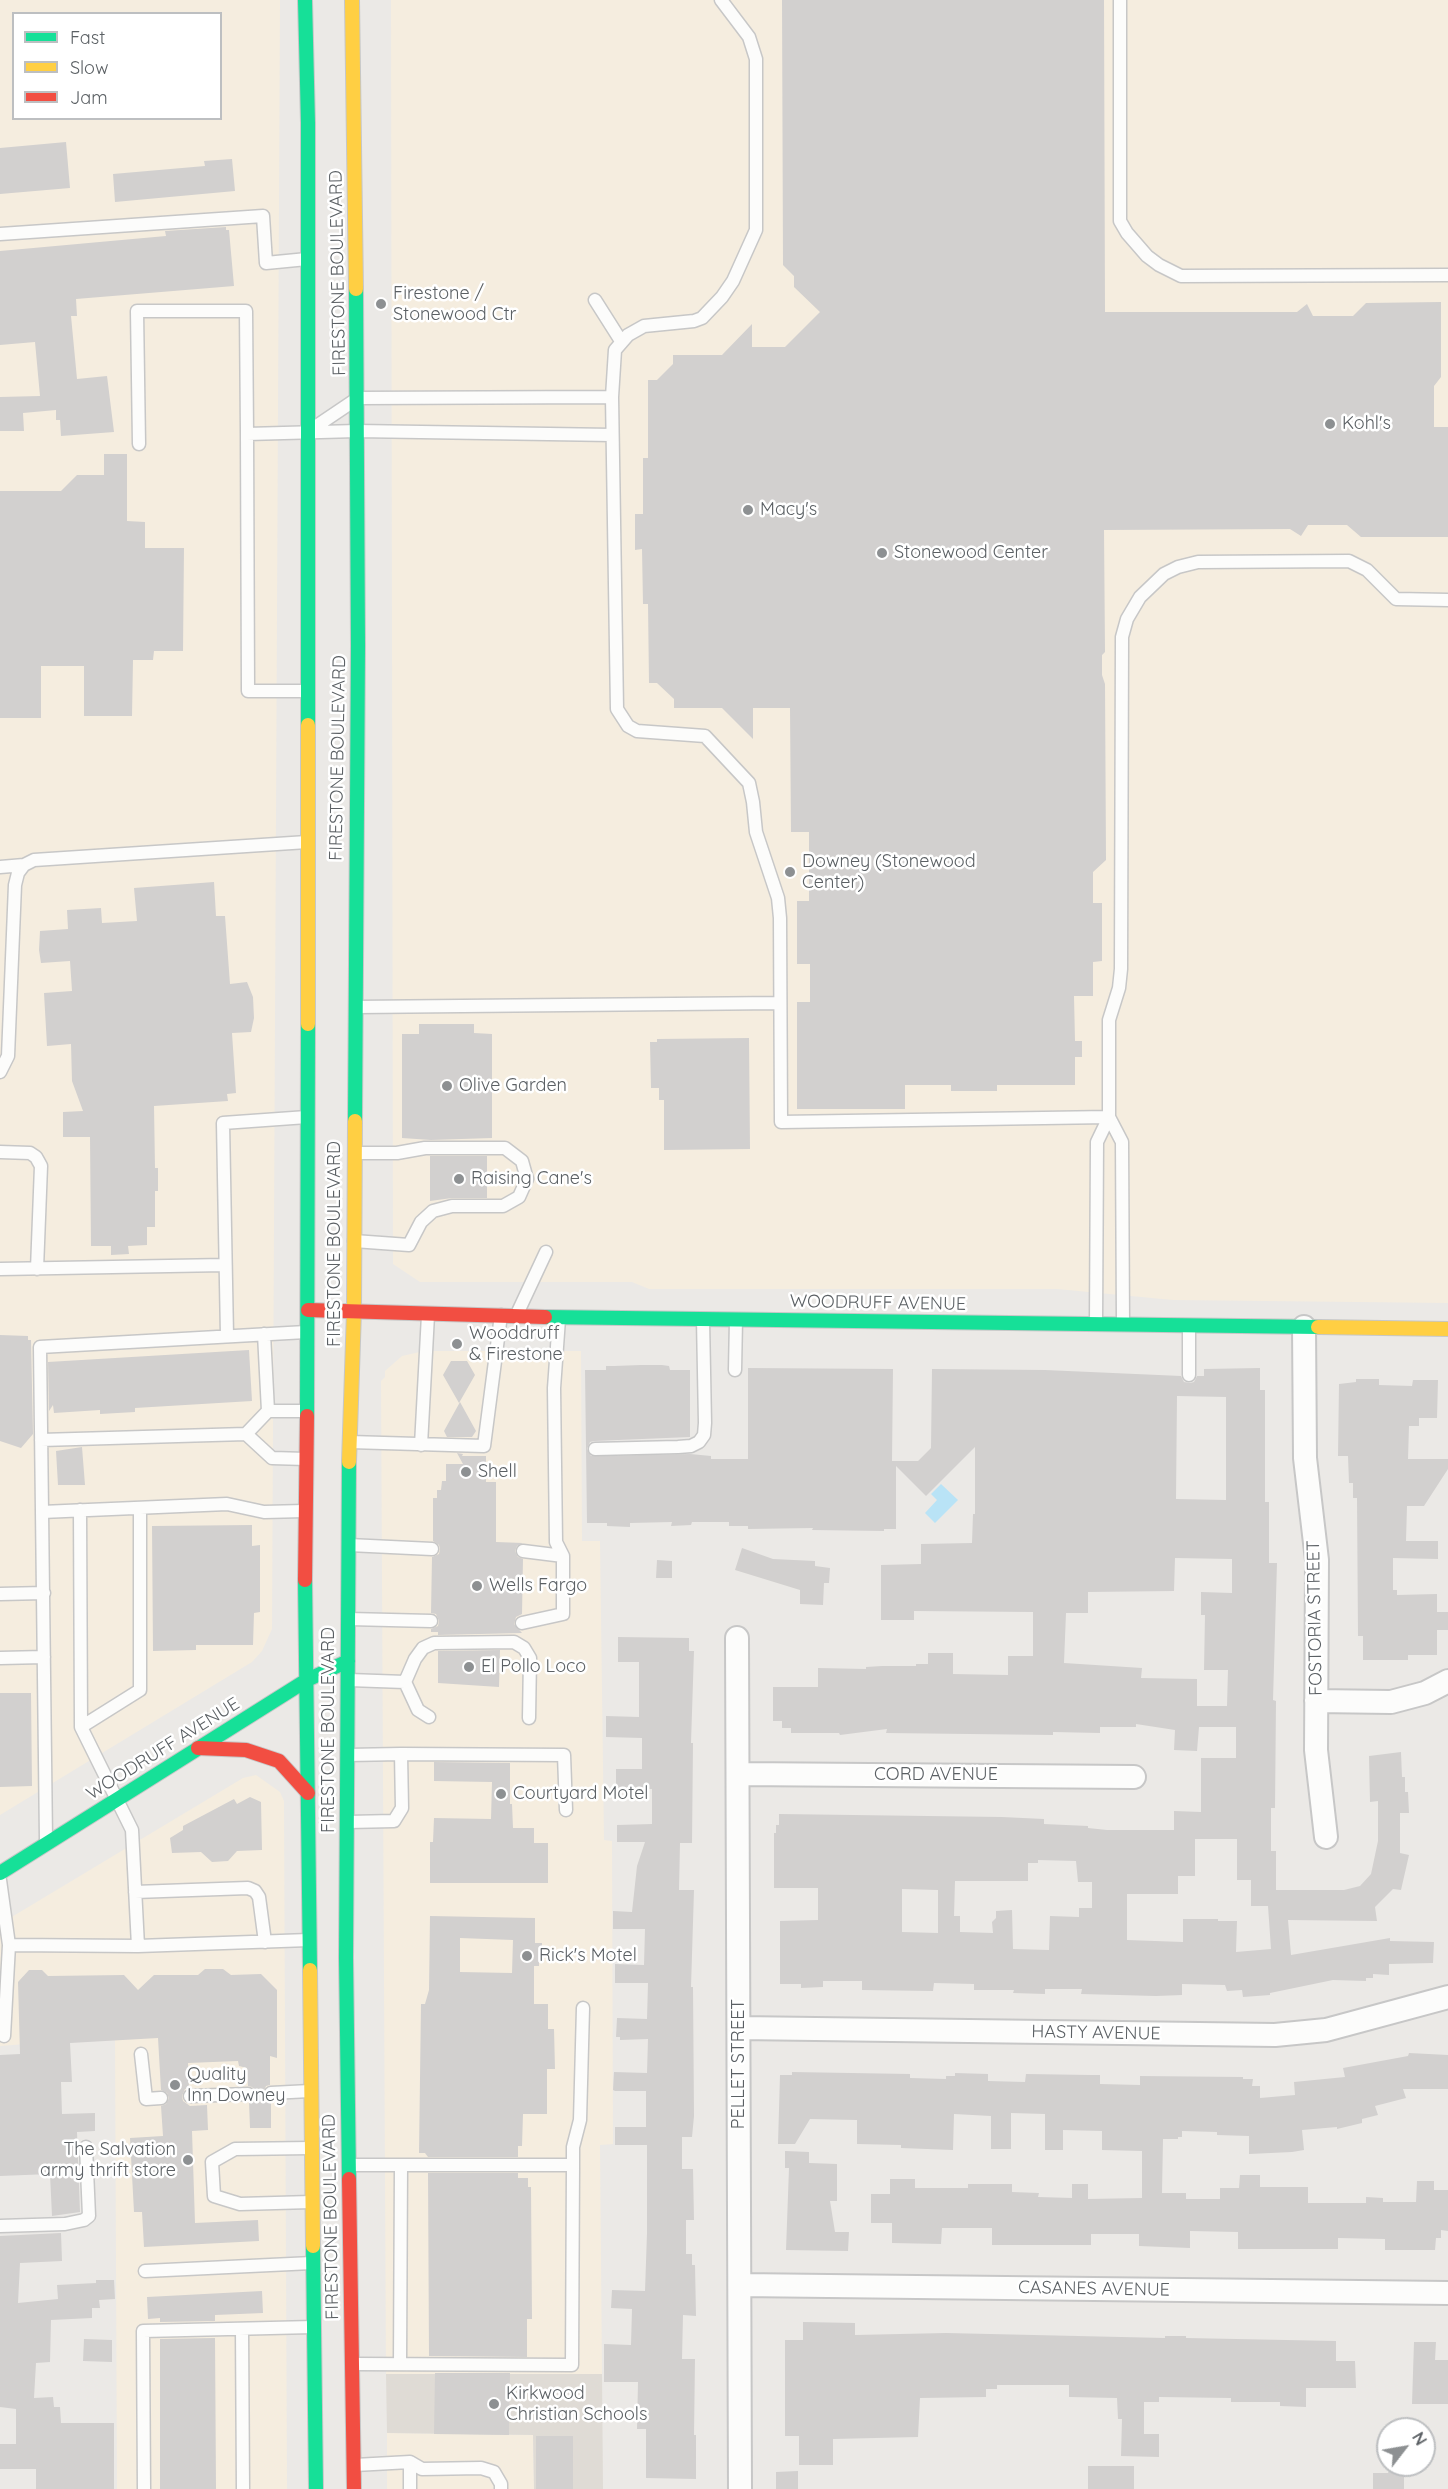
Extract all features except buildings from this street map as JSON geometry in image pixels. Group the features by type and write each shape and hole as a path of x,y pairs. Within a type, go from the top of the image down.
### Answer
{"main road":[{"name":"FIRESTONE BOULEVARD","path":"305,0 309,691 308,1311 305,1510 316,2489"},
{"name":"FIRESTONE BOULEVARD","path":"352,0 358,398 354,1311 350,1442 346,1958 354,2489"},
{"name":"WOODRUFF AVENUE","path":"308,1311 501,1314 559,1318 1448,1329"},
{"name":"WOODRUFF AVENUE","path":"0,1873 307,1680 348,1661"},
{"path":"198,1749 246,1750 279,1761 308,1793"}],"street":[{"name":"FOSTORIA STREET","path":"1304,1327 1305,1458 1317,1560 1316,1750 1326,1837"},
{"name":"PELLET STREET","path":"737,1638 740,2489"},
{"path":"1316,1701 1391,1702 1425,1693 1448,1681"},
{"name":"CORD AVENUE","path":"738,1774 1134,1777"},
{"name":"HASTY AVENUE","path":"739,2028 1275,2035 1326,2030 1448,1997"},
{"name":"CASANES AVENUE","path":"740,2285 1448,2293"}],"lane":[{"path":"721,0 749,37 756,59 756,230 733,281 722,297 702,318 694,321 645,326 621,341 615,350 612,435 617,708 627,726 637,731 705,736 749,783 756,832 778,898 781,1122 1109,1117"},
{"path":"1120,0 1120,221 1127,234 1147,256 1181,276 1448,275"},
{"path":"0,234 263,216 266,264 308,259"},
{"path":"595,300 621,341"},
{"path":"139,444 137,311 246,311 248,691 309,691"},
{"path":"308,431 358,398 612,397"},
{"path":"247,434 357,431 612,435"},
{"path":"1096,1325 1097,1142 1109,1117 1108,1020 1119,988 1120,969 1122,637 1127,619 1140,597 1164,574 1198,562 1349,561 1359,564 1396,599 1448,600"},
{"path":"0,867 24,865 34,860 308,842"},
{"path":"0,1072 8,1056 15,885 18,873 24,865"},
{"path":"354,1007 780,1003"},
{"path":"227,1336 223,1123 308,1117"},
{"path":"1109,1117 1122,1142 1123,1325"},
{"path":"353,1153 397,1153 425,1148 505,1148 522,1161 526,1179 519,1197 504,1206 452,1206 433,1211 421,1222 409,1245 354,1242"},
{"path":"0,1152 30,1153 36,1157 41,1166 37,1269"},
{"path":"517,1315 546,1252"},
{"path":"0,1269 225,1265"},
{"path":"421,1445 428,1314"},
{"path":"350,1442 482,1448 486,1445 501,1314"},
{"path":"522,1623 563,1614 563,1556 556,1542 554,1388 559,1318"},
{"path":"595,1449 678,1447 691,1446 699,1442 704,1435 705,1423 703,1318"},
{"path":"735,1370 736,1319"},
{"path":"1189,1375 1190,1326"},
{"path":"46,1844 40,1347 307,1332"},
{"path":"264,1334 268,1411"},
{"path":"246,1434 268,1411 306,1411"},
{"path":"41,1440 246,1434 272,1458 306,1459"},
{"path":"42,1512 227,1504 264,1512 305,1510"},
{"path":"81,1727 140,1690 140,1508"},
{"path":"80,1510 81,1727 132,1830 138,1946"},
{"path":"349,1545 432,1548"},
{"path":"523,1551 563,1556"},
{"path":"0,1594 44,1593"},
{"path":"348,1619 431,1621"},
{"path":"429,1717 418,1710 405,1682 415,1659 423,1648 434,1643 514,1642 524,1648 530,1658 529,1718"},
{"path":"0,1658 44,1657"},
{"path":"348,1680 405,1682"},
{"path":"347,1822 394,1821 402,1808 400,1754"},
{"path":"347,1755 564,1755 566,1810"},
{"path":"0,1880 9,1944 4,2036"},
{"path":"135,1892 248,1888 260,1898 265,1942"},
{"path":"9,1944 138,1946 310,1940"},
{"path":"351,2364 572,2366 573,2147 580,2120 583,2008"},
{"path":"141,2054 146,2099 161,2098"},
{"path":"271,2093 311,2091"},
{"path":"190,2096 248,2094"},
{"path":"0,2226 76,2223 89,2216 86,2147"},
{"path":"312,2148 235,2149 212,2163 214,2196 240,2204 313,2202"},
{"path":"349,2165 573,2166"},
{"path":"400,2364 401,2165"},
{"path":"145,2271 313,2263"},
{"path":"144,2489 142,2331 314,2327"},
{"path":"242,2329 243,2489"},
{"path":"410,2462 410,2489"},
{"path":"353,2466 410,2462 422,2469 488,2469 498,2478 501,2489"}],"shaded area":[{"path":"0,0 280,0 272,1629 262,1651 252,1662 0,1815"},
{"path":"391,0 1448,0 1448,1303 1173,1300 1057,1289 649,1289 632,1282 420,1282 393,1264"},
{"path":"424,1351 581,1351 582,1541 600,1541 604,1840 612,1841 613,2144 600,2145 602,2374 386,2374 381,1381 385,1377 385,1371 402,1356"},
{"path":"256,1775 280,1792 284,1801 287,2489 117,2489 115,2037 0,2046 0,1924 243,1778"},
{"name":"Kirkwood Christian Schools","path":"386,2374 602,2374 603,2489 534,2489 533,2435 387,2433"},
{"path":"387,2433 533,2435 534,2489 387,2489"}],"water":[{"path":"941,1484 958,1500 935,1523 925,1513 937,1500 931,1494"}],"traffic: fast":[{"path":"305,0 308,123 308,725"},
{"path":"355,1121 358,646 356,289"},
{"path":"307,1416 308,1024"},
{"path":"545,1317 1318,1327"},
{"path":"349,1462 346,1958 349,2179"},
{"path":"305,1580 310,1970"},
{"path":"0,1873 307,1680 348,1661"},
{"path":"313,2246 316,2489"}],"traffic: slow":[{"path":"352,0 356,289"},
{"path":"308,725 308,1024"},
{"path":"349,1462 354,1311 355,1121"},
{"path":"1318,1327 1448,1329"},
{"path":"310,1970 313,2246"}],"traffic: jam":[{"path":"308,1310 545,1317"},
{"path":"305,1580 307,1416"},
{"path":"198,1748 246,1750 279,1761 308,1793"},
{"path":"349,2179 354,2489"}],"place":[{"name":"Firestone / Stonewood Ctr","path":"381,304"},
{"name":"Kohl's","path":"1330,424"},
{"name":"Macy's","path":"748,510"},
{"name":"Stonewood Center","path":"882,553"},
{"name":"Downey (Stonewood Center)","path":"790,872"},
{"name":"Olive Garden","path":"447,1086"},
{"name":"Raising Cane's","path":"459,1179"},
{"name":"Wooddruff & Firestone","path":"457,1344"},
{"name":"Shell","path":"466,1472"},
{"name":"Wells Fargo","path":"477,1586"},
{"name":"El Pollo Loco","path":"469,1667"},
{"name":"Courtyard Motel","path":"501,1794"},
{"name":"Rick's Motel","path":"527,1956"},
{"name":"Quality Inn Downey","path":"175,2085"},
{"name":"The Salvation army thrift store","path":"188,2160"},
{"name":"Kirkwood Christian Schools","path":"494,2404"}]}
